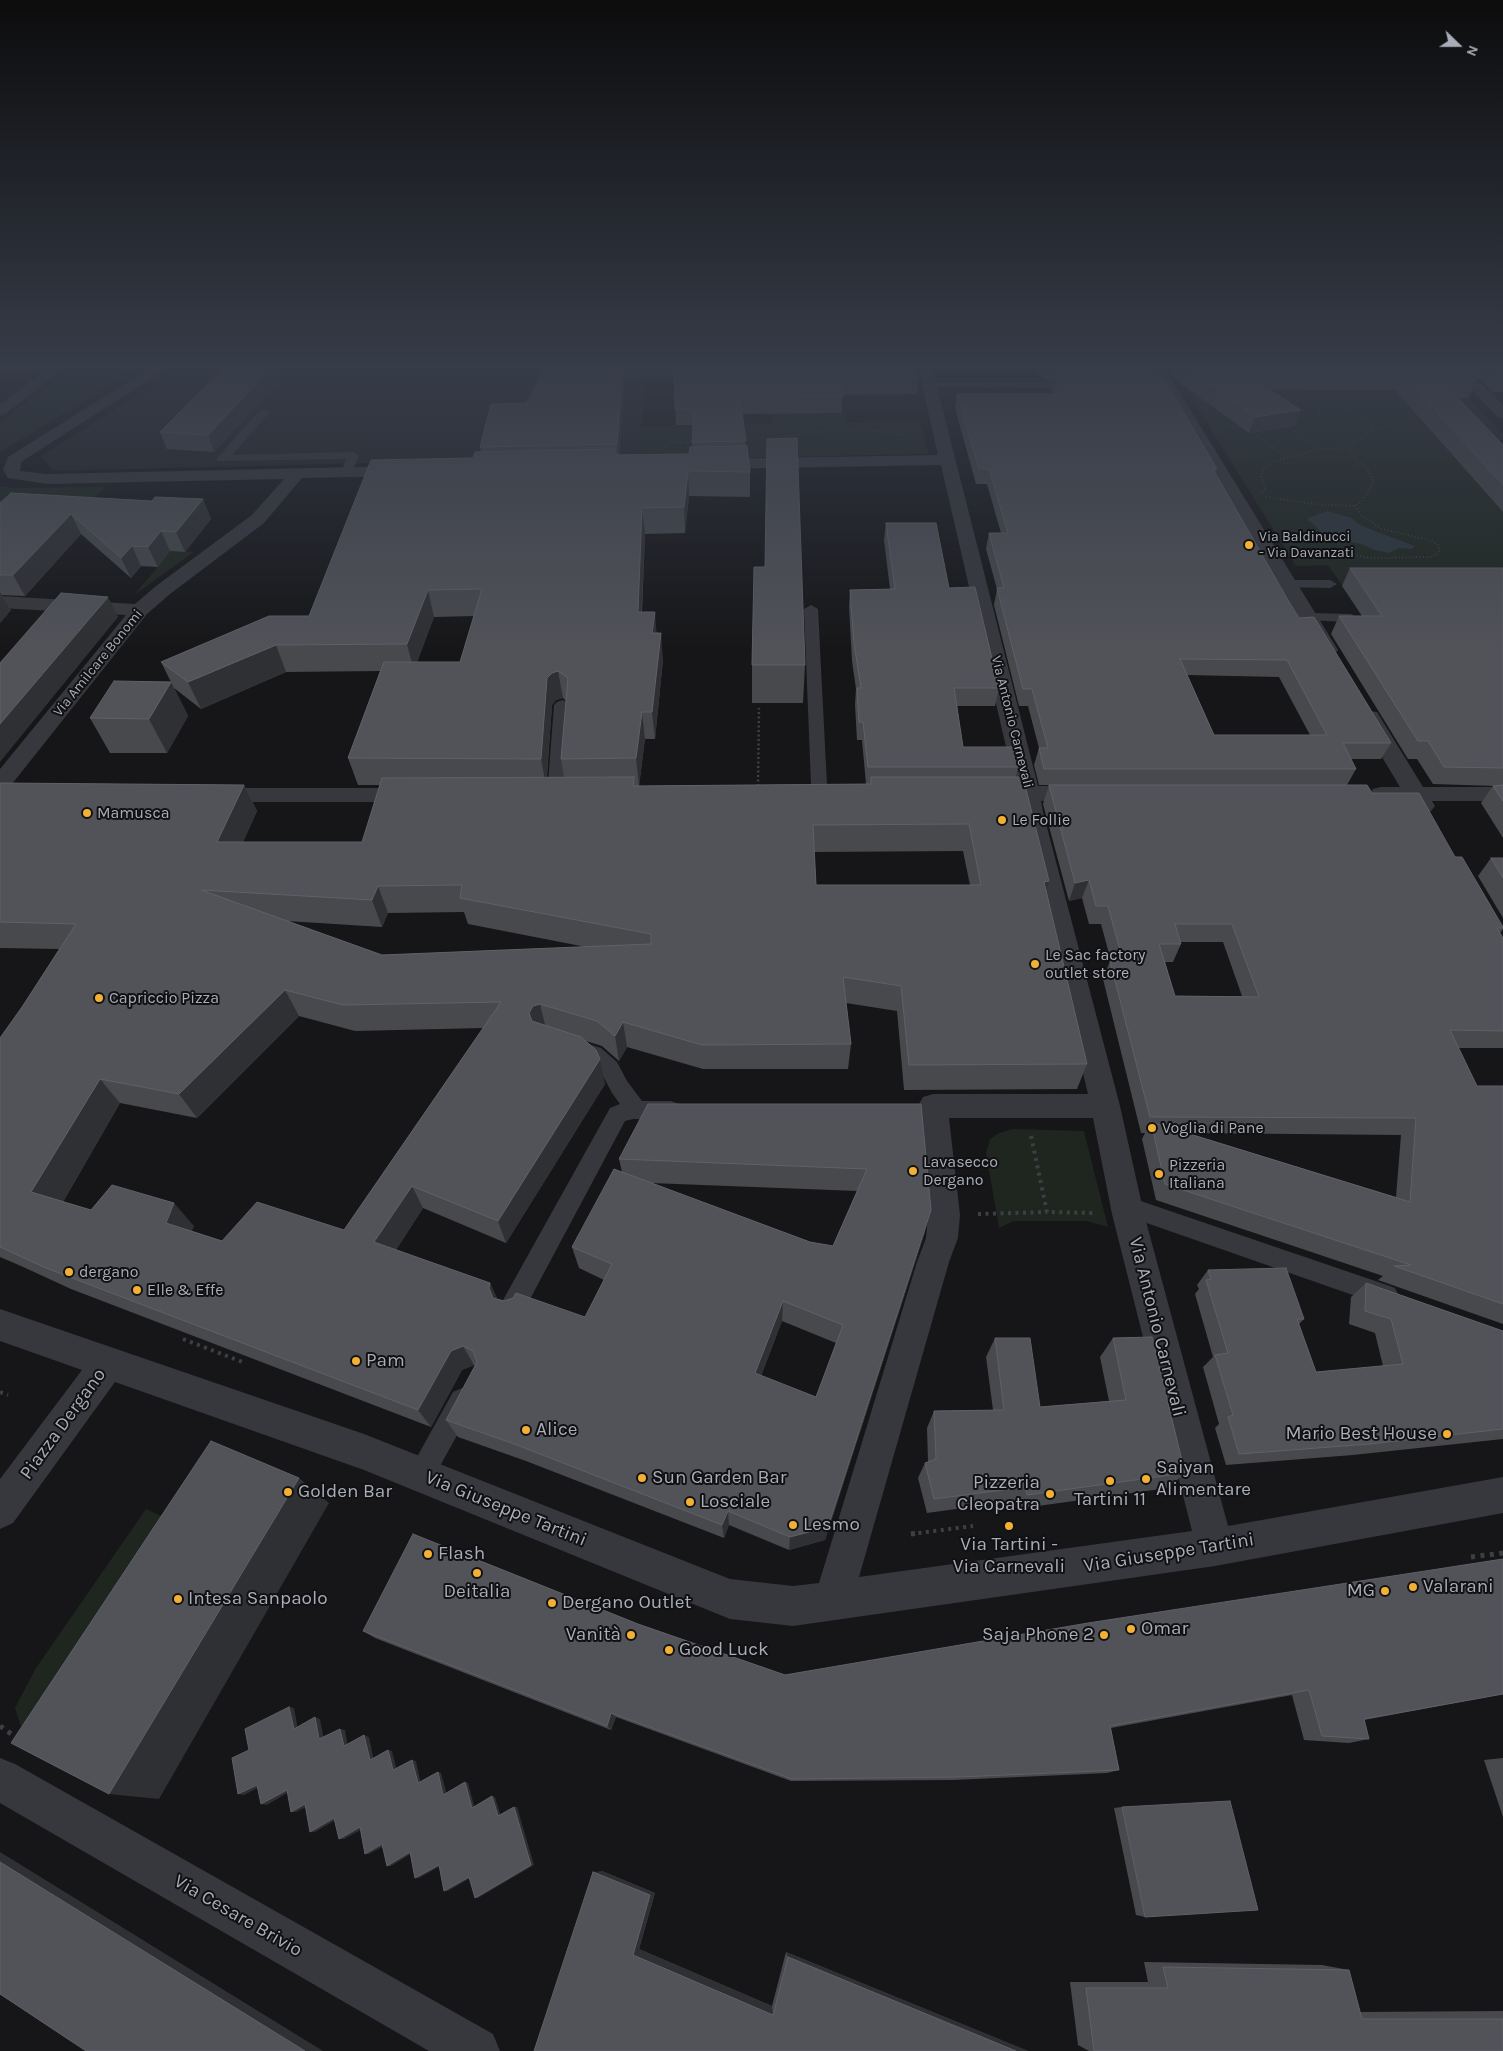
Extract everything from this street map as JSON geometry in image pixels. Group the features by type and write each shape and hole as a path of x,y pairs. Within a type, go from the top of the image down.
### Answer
{"street":[{"path":"13,463 10,470 14,475 46,479 416,471"},
{"path":"697,464 777,463"},
{"name":"Via Antonio Carnevali","path":"947,463 1104,1106 1114,1210 1216,1547"},
{"path":"1212,463 1338,667"},
{"name":"Via Amilcare Bonomi","path":"5,791 140,610 163,590 258,519 297,474"},
{"path":"0,602 140,610"},
{"path":"1358,700 1433,824"},
{"path":"964,794 1104,793"},
{"path":"1358,794 1503,794"},
{"path":"191,795 437,796"},
{"path":"833,1601 930,1272 942,1238 944,1215 922,1107 1104,1106"},
{"name":"Piazza Dergano","path":"0,1325 183,1389"},
{"name":"Piazza Dergano","path":"0,1510 108,1363"},
{"name":"Via Giuseppe Tartini","path":"183,1389 364,1452 730,1599 793,1606 1216,1547 1503,1495"},
{"name":"Via Cesare Brivio","path":"0,1779 476,2051"}],"lane":[{"path":"347,473 350,463"},
{"path":"1288,584 1330,584"},
{"path":"811,609 820,792"},
{"path":"1308,617 1351,618"},
{"path":"555,796 562,705"},
{"path":"556,1042 594,1054 610,1068 619,1087 637,1110"},
{"path":"512,1308 618,1114 637,1110 696,1110"},
{"path":"1114,1210 1409,1304"},
{"path":"421,1475 473,1380"}],"path":[{"path":"1273,463 1264,468 1261,477 1266,488 1265,491 1259,494 1313,504 1355,506 1362,501 1374,482 1368,470 1359,463"},
{"path":"1298,549 1306,552 1348,554 1371,558 1430,556 1437,554 1440,550 1438,545 1430,540 1382,529 1361,515 1355,506"},
{"path":"758,786 759,708"},
{"path":"1031,1135 1047,1212"},
{"path":"944,1215 1114,1210"},
{"path":"183,1339 245,1364"},
{"path":"0,1392 8,1395"},
{"path":"911,1534 973,1526"},
{"path":"1471,1557 1503,1553"},
{"path":"0,1726 23,1742"}],"shaded area":[{"path":"46,463 382,463 53,471"},
{"path":"1232,463 1459,463 1503,512 1503,585 1342,585 1328,565 1296,566"},
{"path":"0,486 13,488 105,487 76,516 0,512"},
{"path":"1327,511 1352,518 1357,523 1372,530 1415,546 1411,549 1399,548 1389,553 1374,550 1361,544 1330,539 1308,521 1308,518"},
{"path":"170,551 194,552 134,595 158,567"},
{"path":"1013,1129 1084,1131 1108,1227 1087,1221 1014,1221 999,1228 986,1153 990,1139 999,1133"},
{"path":"146,1509 183,1526 22,1730 15,1708 36,1668"}],"building":[{"path":"370,463 749,463 750,472 688,471 684,507 642,508 638,612 655,612 652,633 661,633 652,712 642,712 636,758 561,759 568,678 558,671 552,673 547,678 541,759 348,758 384,662 460,662 482,589 428,590 407,644 276,645 188,682 161,662 269,616 309,616"},
{"path":"767,463 798,463 805,665 752,665 754,567 765,567"},
{"path":"977,463 1213,463 1217,469 1213,469 1299,618 1314,617 1391,743 1343,743 1356,769 1044,769 1039,748 1048,748 1032,689 1023,689 997,588 1004,588 989,533 1008,533 989,469 979,469","holes":["1180,659 1287,660 1327,735 1214,735"]},
{"path":"1483,463 1503,463 1503,485"},
{"path":"11,493 152,501 155,497 203,499 176,532 161,531 148,547 132,546 121,558 71,514 13,575 0,575 0,503"},
{"path":"886,523 936,523 949,588 975,587 999,688 954,688 963,747 1013,747 1018,767 868,767 863,722 859,722 857,688 861,688 854,643 850,590 895,589"},
{"path":"1350,568 1503,568 1503,768 1444,767 1428,741 1418,741 1339,616 1382,616"},
{"path":"61,593 108,597 0,724 0,663"},
{"path":"114,681 171,682 149,719 90,718"},
{"path":"634,777 633,786 871,784 871,777 1023,777 1049,881 1044,882 1087,1064 909,1065 901,986 843,977 851,1044 702,1045 623,1022 615,1036 597,1021 540,1004 533,1006 529,1013 532,1021 581,1037 596,1050 600,1059 498,1221 412,1186 374,1242 490,1283 489,1288 493,1298 504,1301 513,1298 516,1293 585,1317 612,1264 572,1247 614,1169 810,1242 833,1246 867,1169 619,1159 648,1104 921,1104 931,1210 828,1527 790,1537 728,1511 722,1525 517,1445 446,1420 477,1362 473,1351 463,1346 451,1351 418,1410 46,1268 0,1247 0,1038 76,924 0,922 0,783 244,785 217,842 362,842 382,778","holes":["969,824 981,885 816,885 813,825","462,885 460,898 651,934 651,944 382,955 201,890 372,900 378,886","285,990 343,1005 501,1002 344,1230 257,1202 222,1241 166,1223 174,1203 112,1185 91,1210 31,1192 100,1079 179,1094","783,1301 843,1325 816,1397 755,1373"]},
{"path":"1049,785 1367,785 1372,793 1419,793 1455,857 1462,857 1503,927 1497,928 1503,938 1503,1031 1450,1030 1477,1086 1503,1086 1503,1304 1394,1266 1411,1265 1165,1184 1151,1122 1410,1202 1416,1118 1150,1117 1110,961 1123,961 1108,906 1096,906 1089,880 1075,883","holes":["1175,924 1232,924 1259,997 1175,996 1159,944 1181,944"]},
{"path":"1503,785 1503,801 1493,786"},
{"path":"1491,858 1503,858 1503,878"},
{"path":"1286,1268 1304,1319 1297,1319 1316,1372 1403,1364 1391,1319 1365,1311 1366,1283 1503,1331 1503,1429 1370,1444 1239,1454 1228,1417 1233,1415 1215,1355 1228,1353 1206,1280 1211,1279 1208,1270"},
{"path":"1152,1337 1185,1473 1027,1495 1025,1487 934,1499 925,1463 936,1459 934,1411 1004,1410 995,1338 1030,1338 1040,1407 1126,1400 1113,1338"},
{"path":"211,1441 299,1478 109,1794 11,1743"},
{"path":"413,1534 638,1624 785,1675 1088,1623 1503,1559 1503,1694 1364,1719 1369,1739 1322,1736 1309,1690 1110,1726 1119,1770 960,1777 792,1779 611,1713 607,1726 363,1631"},
{"path":"289,1707 294,1729 315,1717 319,1739 340,1729 344,1746 364,1735 370,1760 388,1750 393,1770 412,1760 418,1783 438,1772 443,1795 465,1782 472,1808 492,1796 498,1816 514,1807 531,1865 475,1898 469,1877 444,1891 439,1865 415,1878 410,1852 387,1866 382,1844 365,1854 360,1827 339,1839 334,1818 310,1832 305,1804 291,1812 287,1790 261,1804 257,1785 238,1794 232,1758 249,1750 245,1729"},
{"path":"1230,1801 1258,1910 1145,1917 1122,1807"},
{"path":"0,1862 305,2051 86,2051 0,1994"},
{"path":"593,1872 650,1895 633,1955 773,2015 788,1957 1016,2051 534,2051"},
{"path":"1163,1967 1349,1970 1362,2019 1503,2019 1503,2051 1094,2051 1086,1988 1168,1988"}],"place":[{"name":"Via Baldinucci - Via Davanzati","path":"1249,545"},
{"name":"Mamusca","path":"87,813"},
{"name":"Le Follie","path":"1002,820"},
{"name":"Le Sac factory outlet store","path":"1035,964"},
{"name":"Capriccio Pizza","path":"99,998"},
{"name":"Voglia di Pane","path":"1152,1128"},
{"name":"Lavasecco Dergano","path":"913,1171"},
{"name":"Pizzeria Italiana","path":"1159,1174"},
{"name":"dergano","path":"69,1272"},
{"name":"Elle & Effe","path":"137,1290"},
{"name":"Pam","path":"356,1361"},
{"name":"Alice","path":"526,1430"},
{"name":"Mario Best House","path":"1447,1434"},
{"name":"Sun Garden Bar","path":"642,1478"},
{"name":"Saiyan Alimentare","path":"1146,1479"},
{"name":"Tartini 11","path":"1110,1481"},
{"name":"Golden Bar","path":"288,1492"},
{"name":"Pizzeria Cleopatra","path":"1050,1494"},
{"name":"Losciale","path":"690,1502"},
{"name":"Lesmo","path":"793,1525"},
{"name":"Via Tartini - Via Carnevali","path":"1009,1526"},
{"name":"Flash","path":"428,1554"},
{"name":"Deitalia","path":"477,1573"},
{"name":"Valarani","path":"1413,1587"},
{"name":"MG","path":"1385,1591"},
{"name":"Intesa Sanpaolo","path":"178,1599"},
{"name":"Dergano Outlet","path":"552,1603"},
{"name":"Omar","path":"1131,1629"},
{"name":"Vanità","path":"631,1635"},
{"name":"Saja Phone 2","path":"1104,1635"},
{"name":"Good Luck","path":"669,1650"}]}
